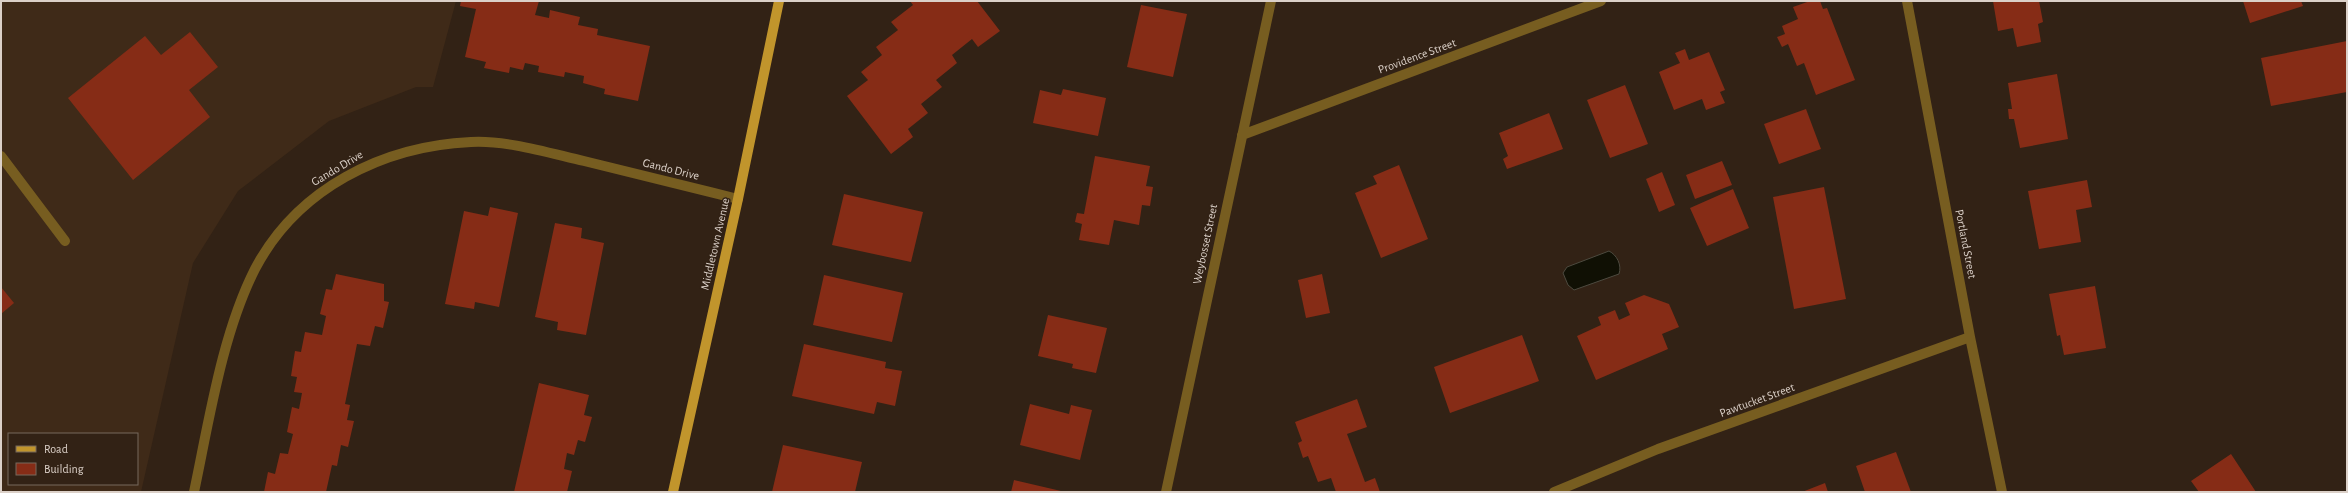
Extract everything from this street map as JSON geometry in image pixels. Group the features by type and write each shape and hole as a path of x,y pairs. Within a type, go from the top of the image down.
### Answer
{"main road":[{"name":"Middletown Avenue","path":"673,492 738,199 779,1"}],"street":[{"name":"Weybosset Street","path":"1166,492 1271,1"},
{"name":"Providence Street","path":"1242,135 1601,1"},
{"name":"Portland Street","path":"1907,1 1970,337 2002,492"},
{"name":"Gando Drive","path":"194,492 220,372 236,317 255,269 285,226 321,191 365,165 417,148 472,142 529,148 738,199"},
{"path":"1,156 65,241"},
{"name":"Pawtucket Street","path":"1554,492 1658,449 1970,337"}],"shaded area":[{"path":"1,1 456,1 433,87 416,87 329,121 238,191 193,263 141,492 1,492"},
{"path":"1609,251 1618,261 1620,267 1619,274 1574,290 1568,285 1563,273 1567,267"}],"building":[{"path":"461,1 539,1 535,15 549,18 550,10 580,17 578,25 598,29 597,35 650,46 638,101 604,94 605,89 583,83 584,76 565,72 564,77 538,72 539,66 525,63 523,70 510,67 509,73 484,68 486,62 465,57 476,9 460,6"},
{"path":"910,1 977,1 1000,31 978,47 972,39 952,55 957,63 936,80 942,87 921,104 928,113 908,129 913,137 891,154 847,96 868,80 861,72 882,55 876,47 898,30 891,22 913,5"},
{"path":"1810,1 1820,1 1823,9 1827,8 1855,80 1816,95 1804,63 1797,66 1788,44 1782,47 1777,37 1785,34 1782,26 1798,19 1793,7"},
{"path":"1993,1 2039,1 2043,22 2038,24 2041,42 2017,47 2013,28 1998,31"},
{"path":"2243,1 2301,1 2303,6 2250,23"},
{"path":"1141,5 1187,14 1173,77 1127,67"},
{"path":"190,32 218,67 189,90 210,117 133,180 68,98 145,36 161,55"},
{"path":"2347,41 2347,92 2271,106 2261,58"},
{"path":"1685,49 1689,60 1709,52 1725,90 1720,92 1725,103 1706,110 1702,99 1674,110 1659,72 1680,63 1675,53"},
{"path":"2057,74 2068,139 2020,148 2014,119 2009,119 2008,109 2012,109 2008,83"},
{"path":"1625,85 1648,144 1610,158 1587,100"},
{"path":"1063,89 1106,98 1098,136 1033,123 1040,90 1061,95"},
{"path":"1806,109 1821,149 1779,164 1764,124"},
{"path":"1549,113 1563,149 1507,169 1503,159 1508,156 1499,133"},
{"path":"1095,156 1150,166 1146,186 1153,187 1150,206 1142,205 1139,225 1114,220 1109,245 1079,240 1082,224 1075,222 1077,213 1084,214"},
{"path":"1722,161 1732,185 1695,199 1686,175"},
{"path":"1399,165 1428,239 1381,258 1355,193 1377,184 1373,176"},
{"path":"1662,172 1675,205 1659,212 1646,179"},
{"path":"2087,180 2092,207 2076,210 2081,242 2039,249 2028,191"},
{"path":"1824,187 1846,299 1794,309 1773,197"},
{"path":"1733,189 1749,228 1707,246 1690,208"},
{"path":"844,194 923,212 911,262 832,245"},
{"path":"490,207 518,213 499,307 475,302 474,309 445,304 464,211 488,216"},
{"path":"555,223 582,228 581,238 604,243 586,335 557,330 558,322 535,317"},
{"path":"336,274 384,284 384,301 389,302 383,328 375,326 370,346 357,344 345,404 350,405 347,420 354,421 348,447 341,445 337,466 332,465 326,492 264,492 268,472 275,474 280,453 288,454 293,434 287,432 292,407 299,409 302,393 294,392 297,377 291,376 295,351 301,352 305,332 322,335 326,316 320,314 326,289 332,290"},
{"path":"1322,274 1330,313 1306,318 1298,280"},
{"path":"824,275 903,293 892,342 813,325"},
{"path":"2095,286 2106,348 2064,355 2060,335 2057,336 2049,294"},
{"path":"1,287 14,303 1,314"},
{"path":"1644,295 1669,304 1679,327 1662,334 1668,349 1596,380 1577,336 1601,325 1598,317 1615,310 1619,320 1630,315 1625,303"},
{"path":"1048,315 1107,328 1096,373 1072,368 1073,364 1038,356"},
{"path":"1522,335 1539,381 1450,413 1434,367"},
{"path":"804,344 886,362 885,368 902,371 895,406 877,402 874,414 792,396"},
{"path":"539,383 589,395 584,415 592,417 585,442 578,440 574,455 567,453 564,469 572,471 567,492 514,492"},
{"path":"1357,399 1367,427 1347,434 1365,482 1375,478 1380,492 1336,492 1331,478 1318,482 1308,456 1303,458 1298,443 1302,441 1295,422"},
{"path":"1030,404 1069,414 1071,405 1092,410 1080,460 1020,445"},
{"path":"783,445 862,462 855,492 772,492"},
{"path":"1896,452 1911,492 1865,492 1856,466"},
{"path":"2231,454 2256,492 2199,492 2191,481"},
{"path":"1014,480 1061,491 1061,492 1011,492"},
{"path":"1825,483 1828,492 1802,492"}]}
